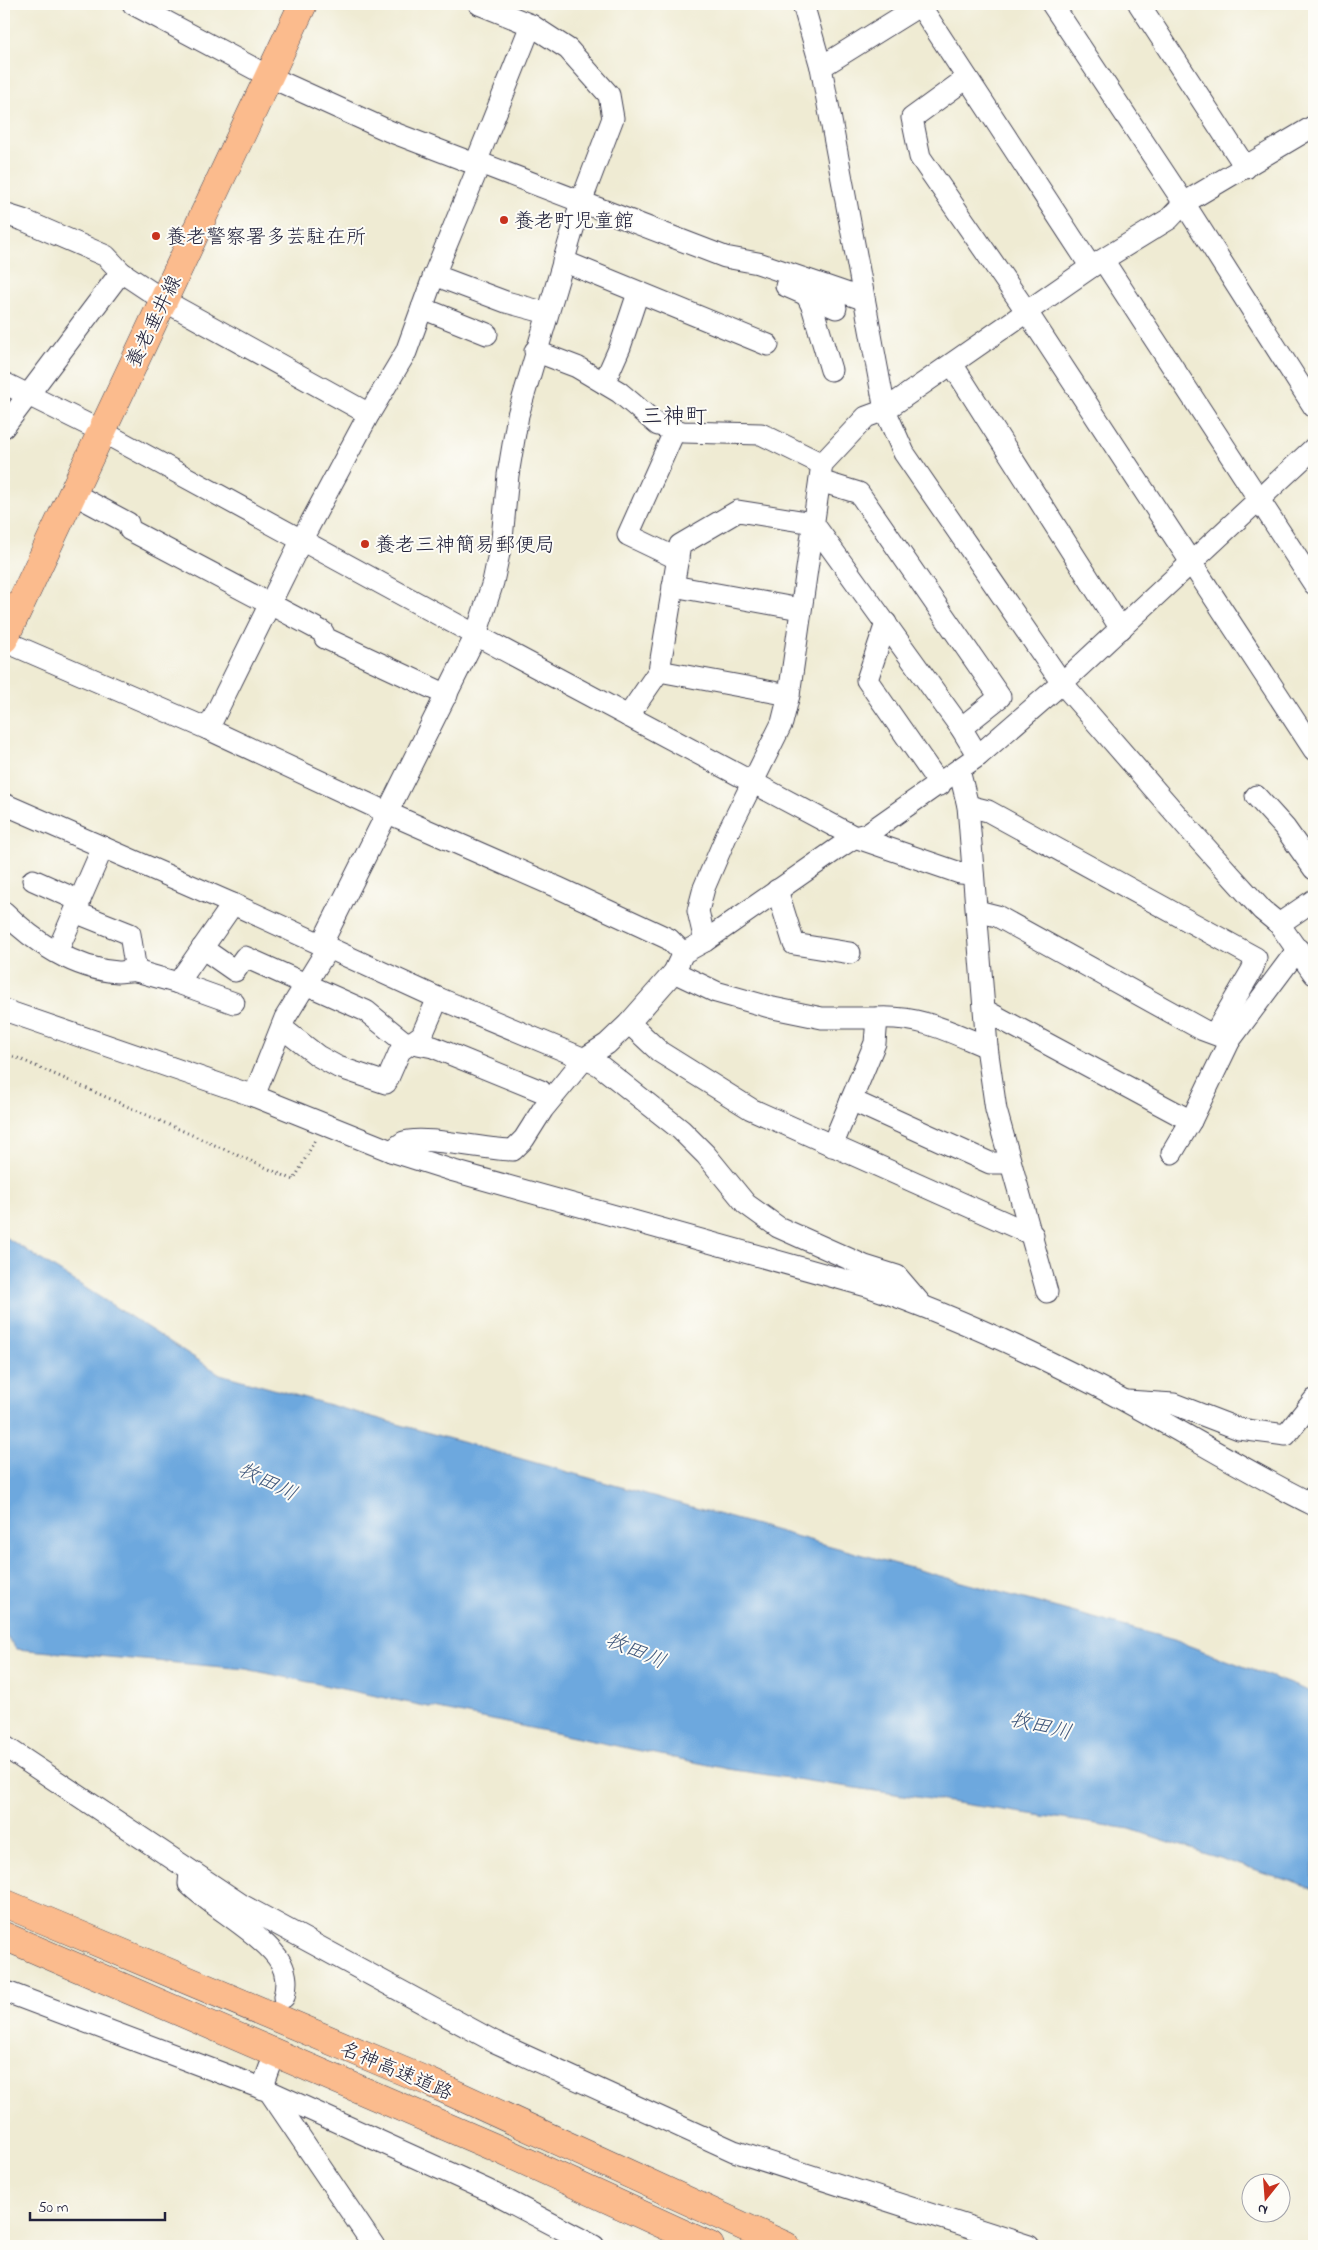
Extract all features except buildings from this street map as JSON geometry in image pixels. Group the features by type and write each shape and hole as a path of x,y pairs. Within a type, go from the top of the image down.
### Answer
{"main road":[{"name":"養老垂井線","path":"4,640 303,4"},
{"name":"名神高速道路","path":"4,1904 429,2082 775,2241 799,2246"},
{"name":"名神高速道路","path":"4,1936 496,2148 701,2243"}],"street":[{"path":"254,1096 285,1018 307,984 388,813 476,635 493,582 502,539 508,475 518,415 535,351 581,202 613,118 609,95 568,49 531,25 479,4"},
{"path":"802,4 821,68 884,410 904,453 1062,683 1195,837 1262,910 1278,924 1298,949 1314,974"},
{"path":"821,68 920,4 967,78 1097,263 1314,584"},
{"path":"1052,4 1184,203 1314,407"},
{"path":"1138,4 1246,168"},
{"path":"143,6 270,77 390,132 467,161 480,163 725,257 758,263 863,299"},
{"path":"208,729 302,539 369,414 406,352 434,275 480,163 478,155 531,25"},
{"path":"967,78 912,118 920,157 1028,312 1314,750"},
{"path":"705,941 698,911 704,888 782,723 788,695 821,472 866,417 884,410 1097,263 1169,219 1184,203 1314,126"},
{"path":"4,214 23,220 106,256 120,272 163,300 369,414"},
{"path":"744,260 750,271 836,308"},
{"path":"563,261 768,345"},
{"path":"4,428 120,272"},
{"path":"434,275 506,302 547,313"},
{"path":"604,383 620,347 638,293"},
{"path":"806,294 812,306 831,370"},
{"path":"422,308 487,334"},
{"path":"535,351 577,367 604,383 619,392 658,424 683,432 761,434 821,472 859,493 1000,697 961,728"},
{"path":"952,364 1121,629"},
{"path":"4,383 101,431 476,635 855,837 960,873 973,874"},
{"path":"675,430 628,535 678,559"},
{"path":"391,1151 404,1142 422,1140 493,1150 513,1150 524,1139 543,1109 585,1058 607,1044 629,1023 679,962 705,941 777,890 855,837 867,834 940,785 978,756 1121,629 1314,448"},
{"path":"72,493 128,523 130,530 145,539 323,632 325,638 446,695"},
{"path":"628,716 659,672 680,545 738,511 813,523 961,728 978,756"},
{"path":"673,586 800,609"},
{"path":"886,624 867,680 940,785"},
{"path":"4,640 208,729 388,813 669,938 679,962 716,992 773,1008 822,1018 900,1017 926,1022 987,1047"},
{"path":"659,672 788,695"},
{"path":"959,770 968,806 986,1011 987,1047 996,1110 1010,1163 1033,1236 1047,1292"},
{"path":"1256,796 1285,828 1314,869"},
{"path":"4,804 234,904 438,998 599,1065 682,1130 706,1155 746,1204 778,1227 865,1266 897,1276 921,1304"},
{"path":"968,806 988,811 1256,958 1222,1036 1192,1121 1172,1153"},
{"path":"57,952 103,847"},
{"path":"33,880 78,907 130,934 136,971"},
{"path":"777,890 794,944 850,953"},
{"path":"1278,924 1314,900"},
{"path":"178,983 234,904"},
{"path":"977,911 997,916 1203,1030 1222,1036"},
{"path":"4,912 24,930 70,960 119,972 136,971 178,983 234,1003"},
{"path":"202,948 235,971 244,957 366,1011 403,1041 433,1047 541,1091"},
{"path":"1222,1036 1298,949"},
{"path":"282,1028 318,1056 338,1067 386,1083 400,1051 422,1035 438,998"},
{"path":"4,1010 254,1096 391,1151 454,1171 921,1304 1095,1385 1314,1505"},
{"path":"986,1011 1192,1121"},
{"path":"832,1146 875,1042 877,1018"},
{"path":"629,1023 660,1052 752,1109 1033,1236"},
{"path":"851,1100 990,1163 1010,1163"},
{"path":"1121,1400 1174,1404 1239,1429 1286,1436 1314,1400"},
{"path":"4,1746 242,1905 495,2042 734,2151 1029,2246"},
{"path":"191,1870 189,1884 204,1898 274,1952 285,1971 287,1983 284,1997"},
{"path":"4,1992 266,2090 487,2190 594,2246"},
{"path":"270,2067 266,2090 374,2246"}],"path":[{"path":"4,1052 294,1180 325,1125"}],"water":[{"name":"牧田川","path":"4,1236 220,1374 827,1545 1174,1640 1314,1693 1314,1889 1130,1829 728,1769 246,1669 16,1649 4,1632"}],"place":[{"name":"養老町児童館","path":"504,220"},
{"name":"養老警察署多芸駐在所","path":"156,236"},
{"name":"養老三神簡易郵便局","path":"365,544"}],"district":[{"name":"三神町","path":"674,415"}]}
